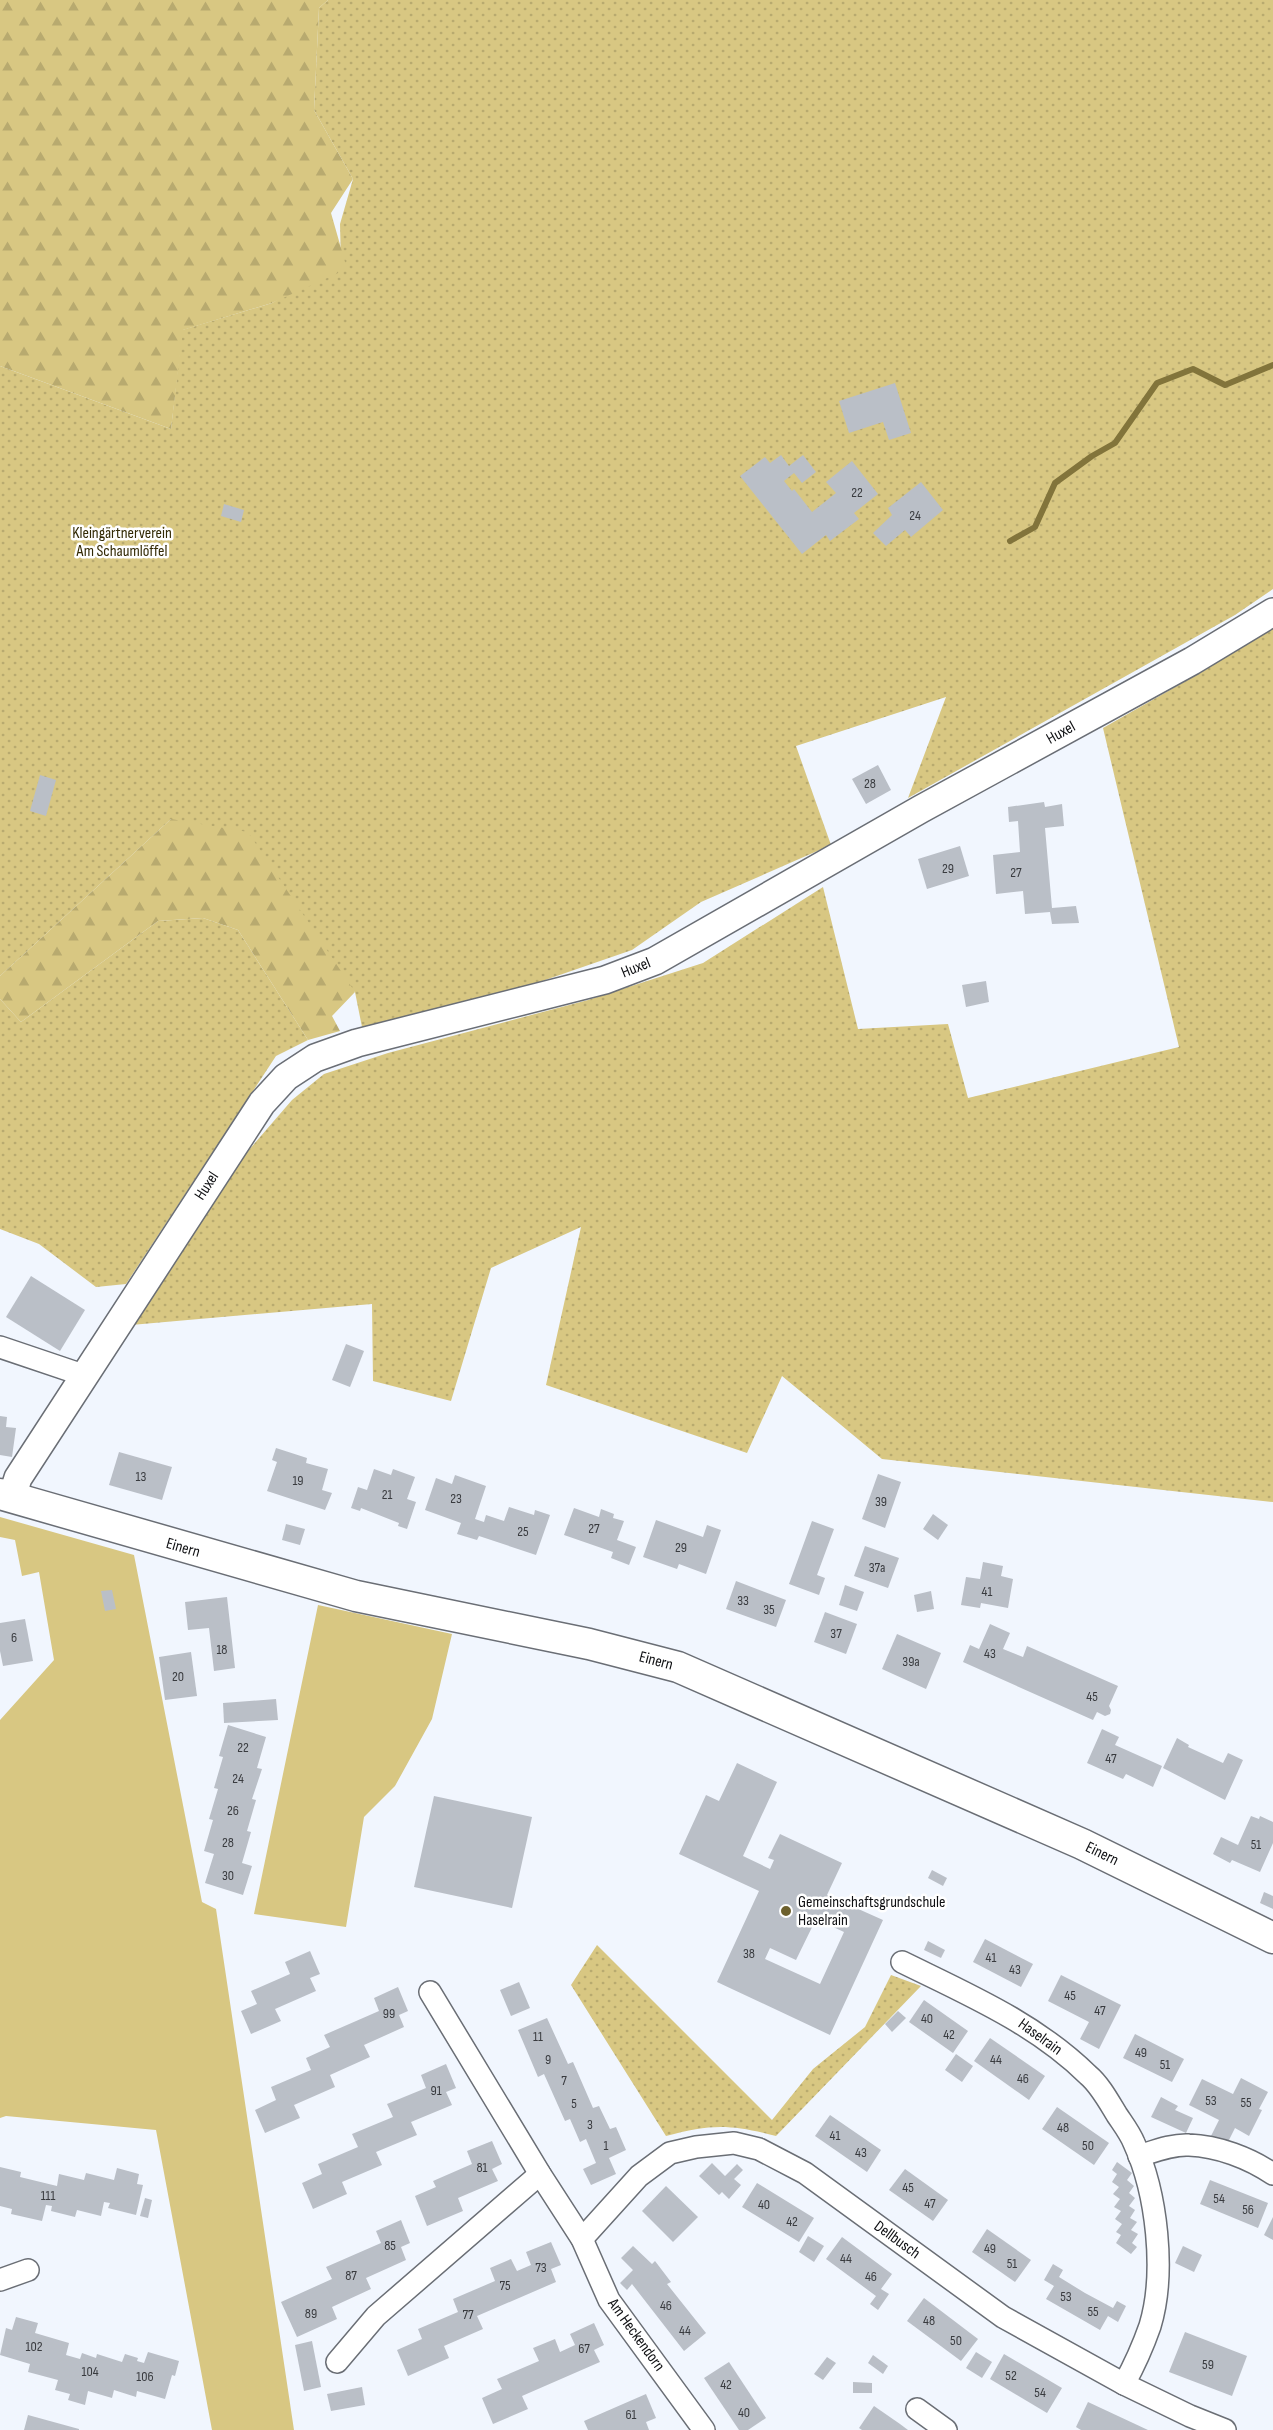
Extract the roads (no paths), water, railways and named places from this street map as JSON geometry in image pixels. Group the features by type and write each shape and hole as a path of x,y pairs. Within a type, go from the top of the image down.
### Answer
{"main road":[{"name":"Einern","path":"6,1496 357,1596 590,1644 678,1667 1082,1844 1273,1938"}],"street":[{"name":"Huxel","path":"6,1496 262,1103 286,1077 315,1058 357,1043 605,980 655,961 910,815 1192,661 1273,612"},
{"path":"0,1347 83,1375"},
{"name":"Haselrain","path":"902,1962 1022,2023 1090,2075 1133,2141 1154,2212 1156,2288 1150,2325 1124,2384"},
{"name":"Am Heckendorn","path":"430,1992 582,2239 609,2300 704,2430"},
{"name":"Dellbusch","path":"582,2239 639,2176 670,2153 696,2147 734,2143 759,2149 805,2173 1002,2317 1124,2384 1186,2423 1225,2430"},
{"path":"1139,2156 1189,2145 1223,2151 1256,2162 1273,2174"},
{"path":"337,2362 376,2316 540,2174"},
{"path":"0,2280 28,2270"},
{"path":"917,2409 946,2430"}],"waterway":[{"path":"1010,541 1035,527 1055,483 1092,456 1115,443 1157,383 1193,369 1225,385 1273,365"}],"place":[{"name":"Gemeinschaftsgrundschule Haselrain","path":"786,1911"}],"park label":[{"name":"Kleingärtnerverein Am Schaumlöffel","path":"122,542"}]}
